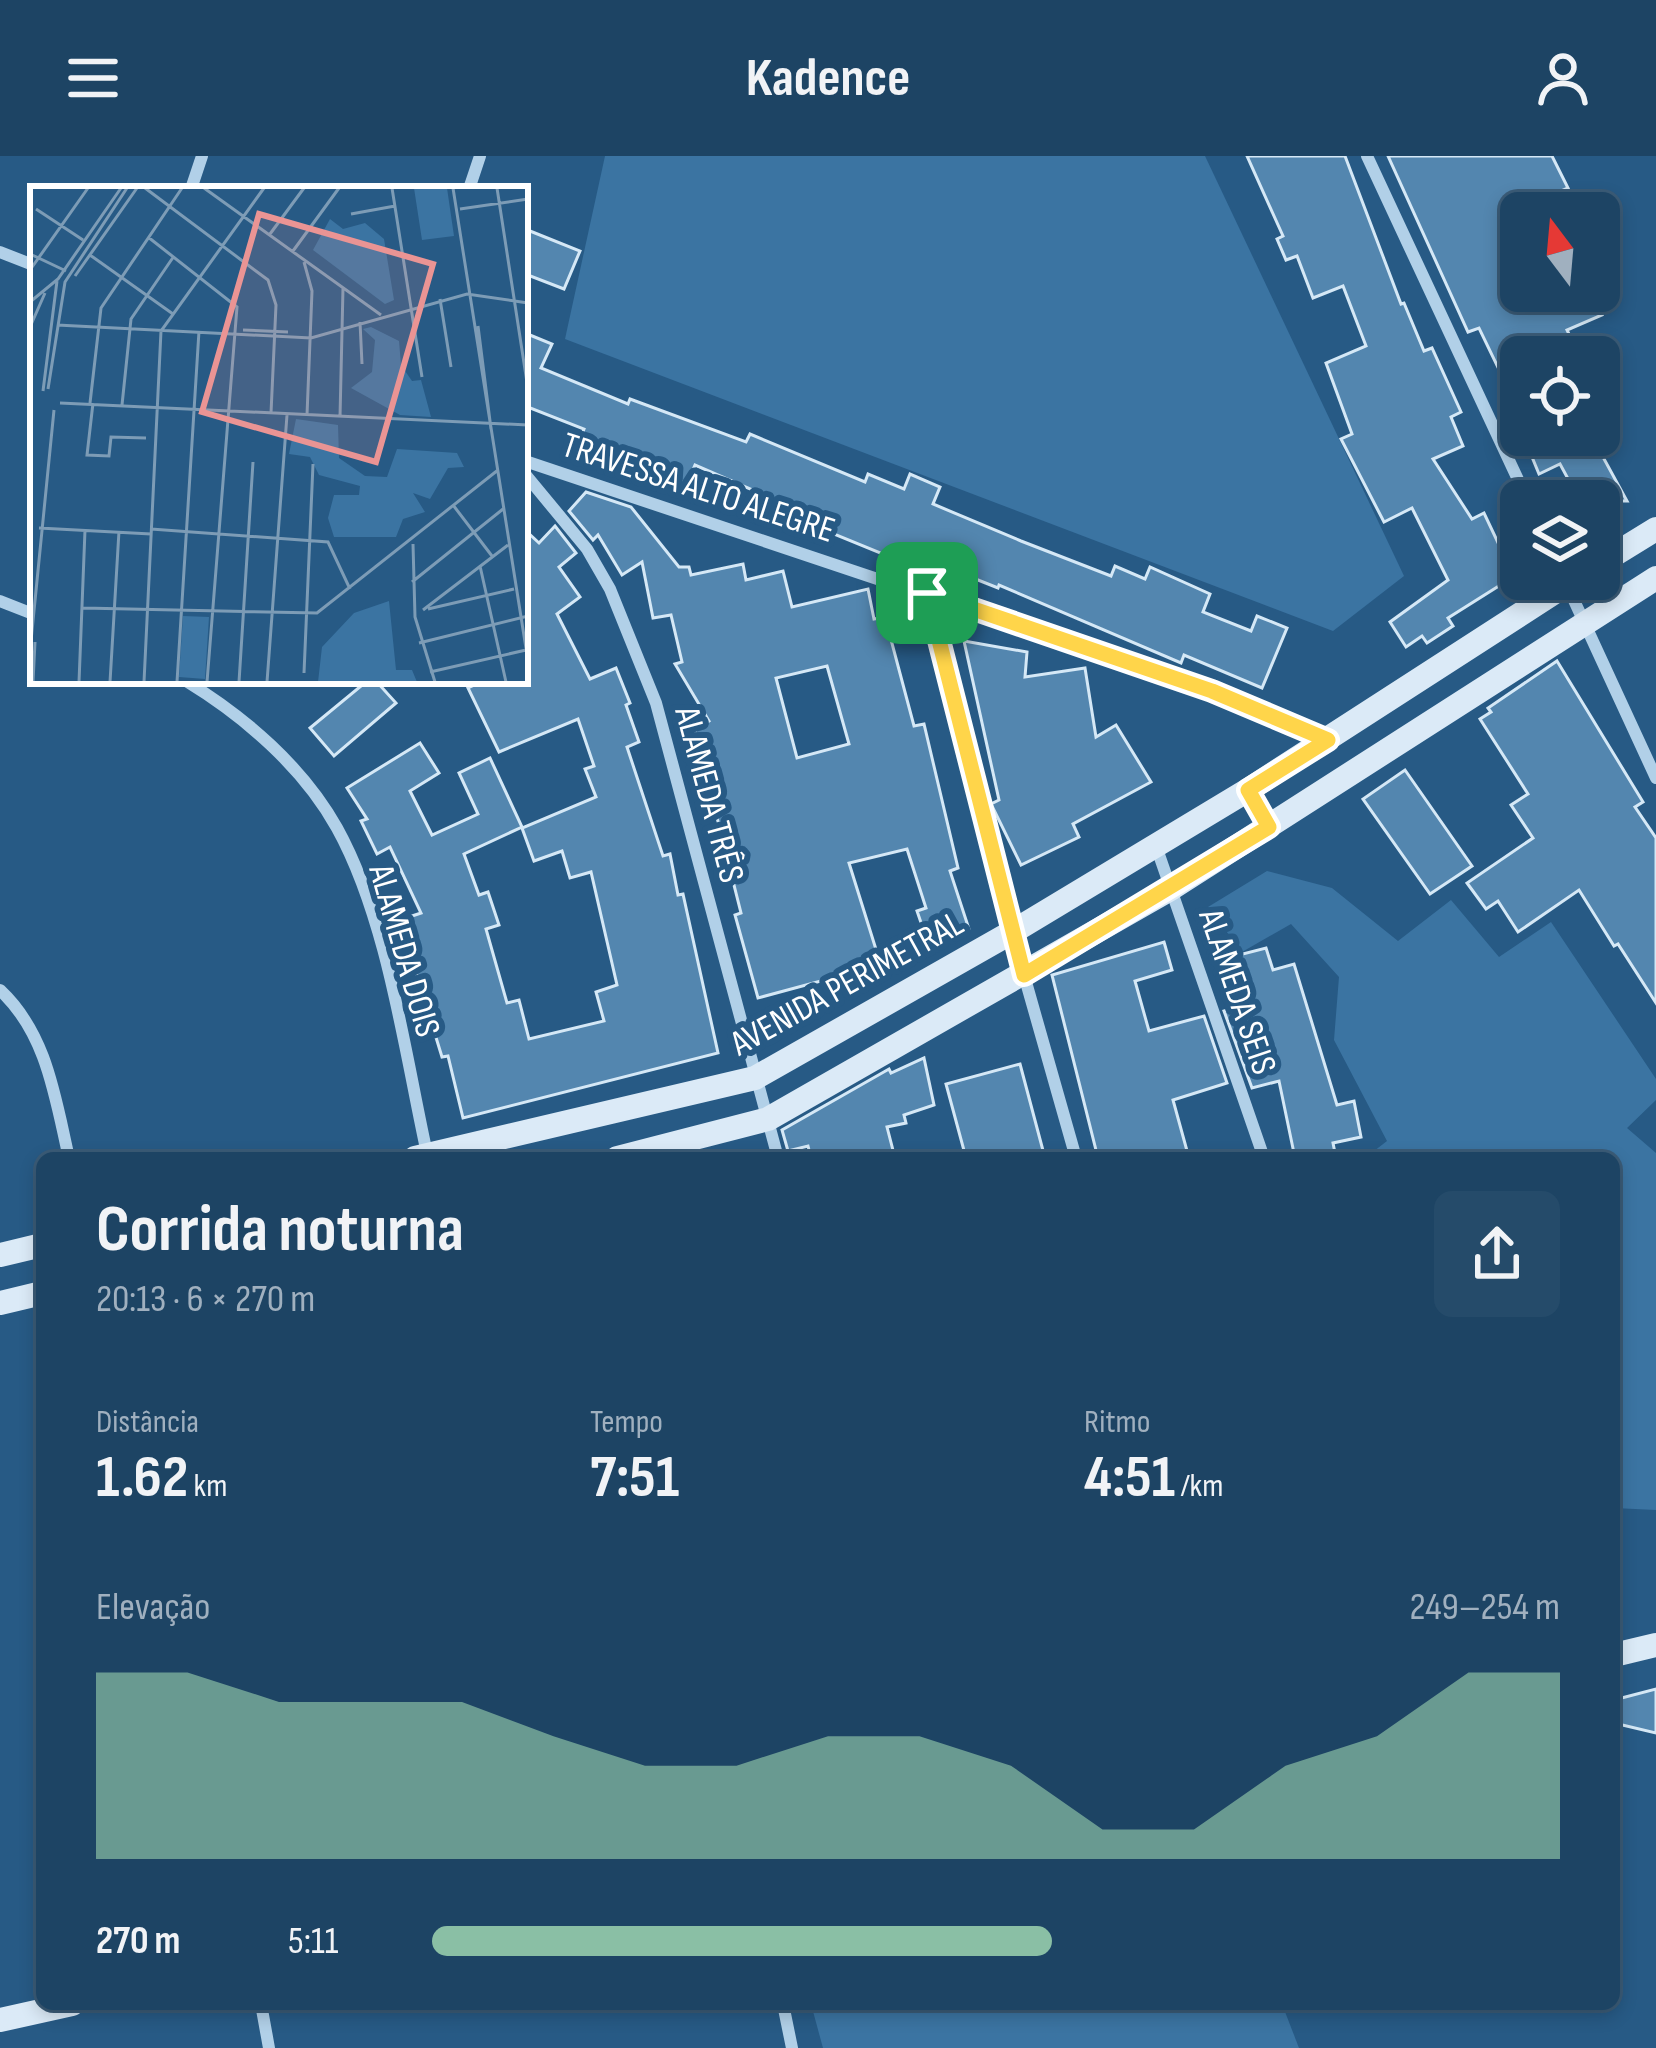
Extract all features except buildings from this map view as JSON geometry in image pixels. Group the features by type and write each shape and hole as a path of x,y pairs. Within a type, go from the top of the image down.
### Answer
{"street":[{"path":"192,186 202,156"},
{"path":"470,186 480,156"},
{"path":"1367,156 1518,480"},
{"path":"0,252 30,264"},
{"name":"TRAVESSA ALTO ALEGRE","path":"528,462 1212,691 1328,740"},
{"name":"ALAMEDA TRÊS","path":"528,478 587,550 634,644 656,703 776,1152"},
{"path":"1620,551 1656,529"},
{"path":"640,1152 768,1119 1024,975 1172,888 1656,578"},
{"path":"927,593 1074,1152"},
{"name":"AVENIDA PERIMETRAL","path":"445,1152 755,1078 1248,790 1539,600"},
{"path":"1574,600 1656,778"},
{"path":"0,601 30,613"},
{"name":"ALAMEDA DOIS","path":"191,684 244,719 294,771 337,827 373,913 423,1152"},
{"path":"1248,790 1269,827"},
{"name":"ALAMEDA SEIS","path":"1156,845 1262,1152"},
{"path":"0,990 22,1012 36,1037 68,1152"},
{"path":"0,1255 36,1246"},
{"path":"0,1303 36,1294"},
{"path":"1620,1654 1656,1645"},
{"path":"0,2020 45,2010"},
{"path":"262,2010 269,2048"},
{"path":"784,2010 792,2048"}],"shaded area":[{"path":"605,156 1205,156 1404,576 1333,631 565,339"},
{"path":"1267,871 1332,888 1398,941 1451,900 1499,957 1551,922 1656,1079 1656,1100 1627,1128 1656,1153 1656,1510 1620,1508 1620,1152 1373,1152 1387,1141 1334,1040 1339,977 1291,924 1242,952 1208,907"},
{"path":"813,2010 1284,2010 1299,2048 823,2048"}],"route":[{"path":"927,593 1212,691 1328,740 1248,790 1269,827 1024,975 927,593"}]}
